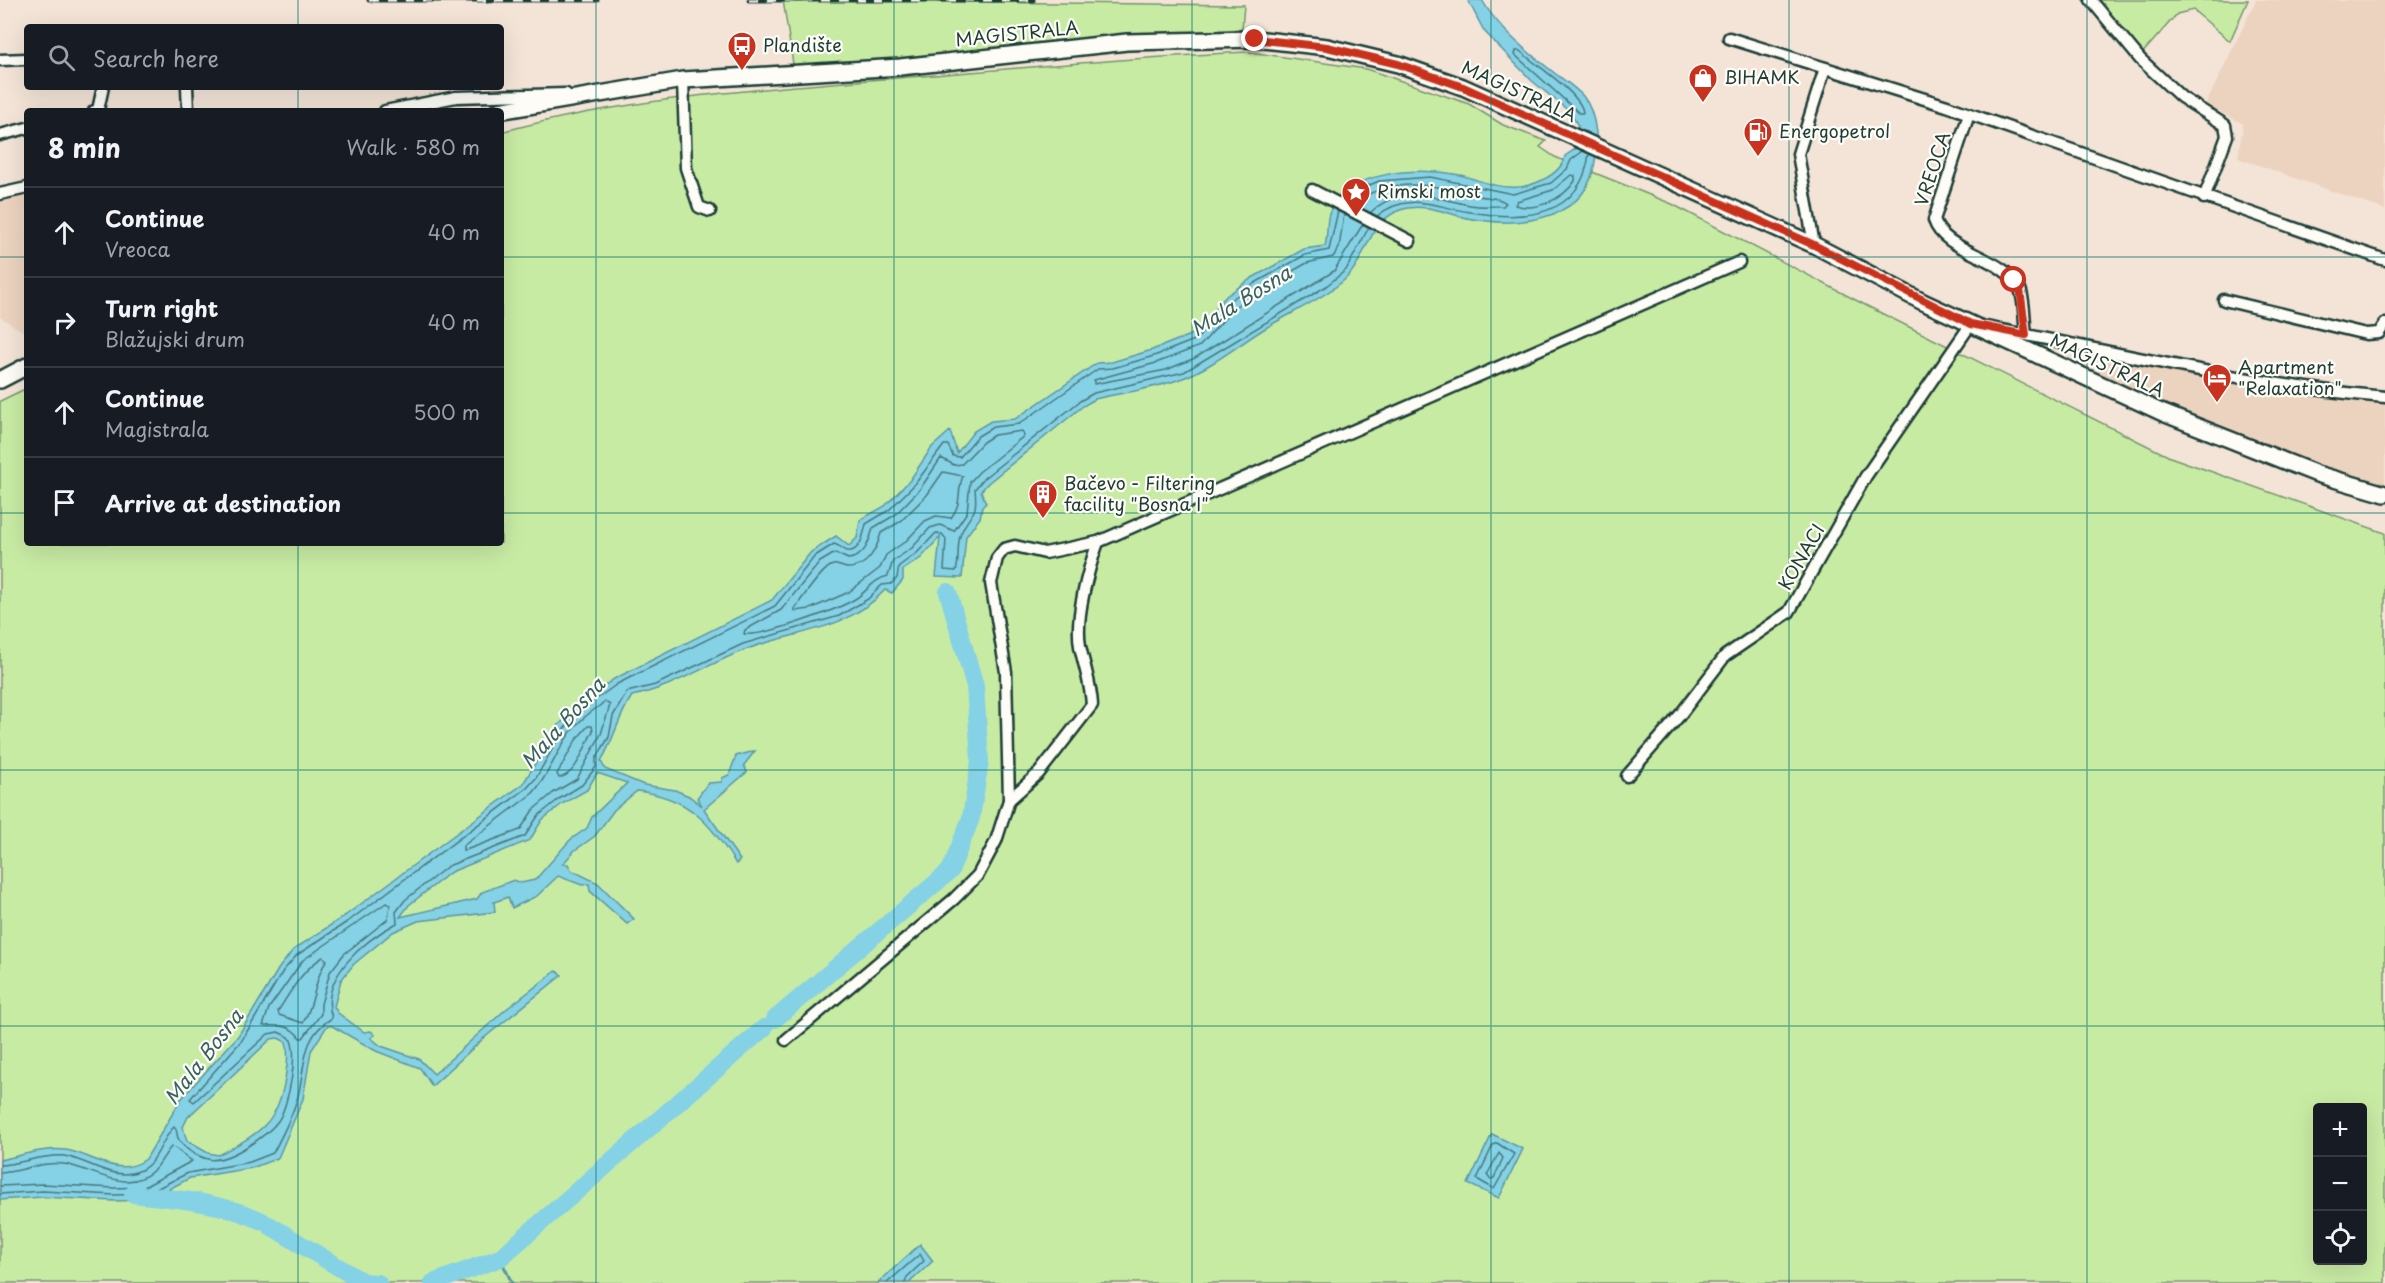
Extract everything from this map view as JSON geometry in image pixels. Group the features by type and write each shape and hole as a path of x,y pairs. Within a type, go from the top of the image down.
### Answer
{"main road":[{"name":"MAGISTRALA","path":"504,110 683,80 900,67 1127,42 1255,39 1327,47 1398,64 1463,87 1814,245 1971,324 2163,413 2317,474 2385,494"},
{"path":"0,380 24,368"}],"street":[{"path":"2091,0 2148,66 2181,97 2225,125 2226,136 2204,198"},
{"path":"1729,38 1969,114 2385,260"},
{"path":"0,60 24,59"},
{"path":"1814,245 1798,154 1825,68"},
{"path":"683,80 686,168 699,207 710,211"},
{"path":"98,108 102,90"},
{"path":"187,90 188,108"},
{"path":"414,108 456,97 598,93"},
{"name":"VREOCA","path":"1969,114 1934,220 1944,237 1976,254 2014,280 2020,289 2026,335"},
{"path":"0,135 24,130"},
{"path":"0,194 24,189"},
{"path":"1312,190 1410,241"},
{"path":"786,1040 954,899 978,875 996,841 1009,800 1006,672 991,583 997,558 1005,549 1015,546 1045,553 1098,542 1739,262"},
{"path":"2224,300 2366,334 2379,333 2385,324"},
{"path":"1971,324 2115,354 2310,389 2385,397"},
{"name":"KONACI","path":"1627,776 1680,715 1725,656 1789,612 1866,476 1971,324"},
{"path":"1009,800 1039,772 1092,705 1091,687 1080,644 1088,570 1098,542"}],"shaded area":[{"path":"2256,0 2385,0 2385,210 2238,158 2243,124 2206,104"},
{"path":"24,197 24,332 0,317 0,202"},
{"path":"2103,357 2204,378 2385,404 2385,494 2093,381"}],"green space":[{"path":"783,0 1244,5 1242,29 1111,37 794,70"},
{"path":"2083,0 2248,0 2230,41 2193,10 2177,14 2140,56"},
{"path":"1249,52 1366,69 1469,104 1503,125 1546,141 1540,147 1555,157 1672,204 1869,307 2170,457 2385,533 2385,1283 0,1283 0,401 24,389 24,546 504,546 504,131 601,110 652,102 806,85"}],"water":[{"path":"1468,0 1482,0 1513,38 1576,89 1588,104 1596,132 1595,162 1586,189 1574,202 1559,212 1542,218 1503,222 1467,218 1417,207 1400,210 1380,224 1351,273 1324,295 1264,329 1215,362 1183,378 1162,385 1095,399 1083,406 988,483 981,491 986,503 982,507 980,518 966,536 962,578 936,577 940,537 921,558 903,570 903,580 892,593 885,590 870,604 854,614 818,629 742,651 674,682 632,696 601,761 605,769 644,785 675,790 689,796 702,806 697,798 708,783 722,782 722,778 729,775 736,756 755,751 744,765 747,772 704,809 740,860 736,864 717,836 696,814 670,799 637,791 614,810 595,836 574,851 563,864 568,864 571,870 598,883 634,919 627,924 590,891 589,884 582,885 558,876 537,896 512,908 508,897 494,902 495,912 418,921 393,932 354,964 341,980 334,1007 338,1013 364,1032 371,1031 375,1035 371,1038 381,1046 419,1059 434,1074 505,1010 556,971 562,975 484,1038 432,1086 420,1068 376,1051 332,1026 327,1026 311,1051 303,1099 278,1158 252,1168 190,1178 148,1200 114,1201 43,1197 0,1200 0,1160 58,1149 116,1166 136,1165 146,1159 181,1099 238,1036 279,968 293,950 346,915 523,784 557,727 579,704 614,679 772,600 811,552 836,536 849,546 857,538 860,520 885,506 910,480 932,447 950,431 957,453 974,431 991,421 1015,419 1097,363 1112,362 1152,350 1195,333 1226,296 1252,278 1304,249 1325,246 1329,214 1337,199 1350,188 1367,180 1386,175 1426,171 1460,175 1497,186 1517,187 1543,180 1551,175 1557,170 1565,156 1578,147 1578,126 1570,112 1531,80 1484,31","holes":["597,773 627,783 592,817 587,828 570,840 535,880 521,883 514,880 482,892 477,899 400,917 409,905 451,872 530,840 542,820 562,804 587,790","278,1038 286,1042 287,1060 281,1095 271,1118 244,1141 218,1155 208,1153 187,1141 183,1127 188,1117 271,1039"]},
{"path":"1492,1134 1523,1149 1499,1198 1468,1184"},
{"path":"920,1244 933,1261 909,1283 878,1283"}],"waterway":[{"name":"Mala Bosna","path":"775,1019 950,871 971,818 980,761 975,686 948,592"},
{"name":"Mala Bosna","path":"433,1283 500,1258 764,1028"},
{"name":"Mala Bosna","path":"133,1194 215,1205 262,1221"},
{"name":"Mala Bosna","path":"269,1225 363,1282 378,1283"},
{"path":"500,1258 512,1283"}],"railway":[{"path":"369,0 597,0"},
{"path":"749,0 1033,0"}],"place":[{"name":"Plandište","path":"742,72"},
{"name":"BIHAMK","path":"1703,104"},
{"name":"Energopetrol","path":"1758,158"},
{"name":"Rimski most","path":"1356,218"},
{"name":"Apartment \"Relaxation\"","path":"2217,404"},
{"name":"Bačevo - Filtering facility \"Bosna I\"","path":"1043,520"}],"route":[{"path":"1255,39 1327,47 1398,64 1463,87 1814,245 1923,302 1971,324 2026,335 2020,289 2014,280"}]}
